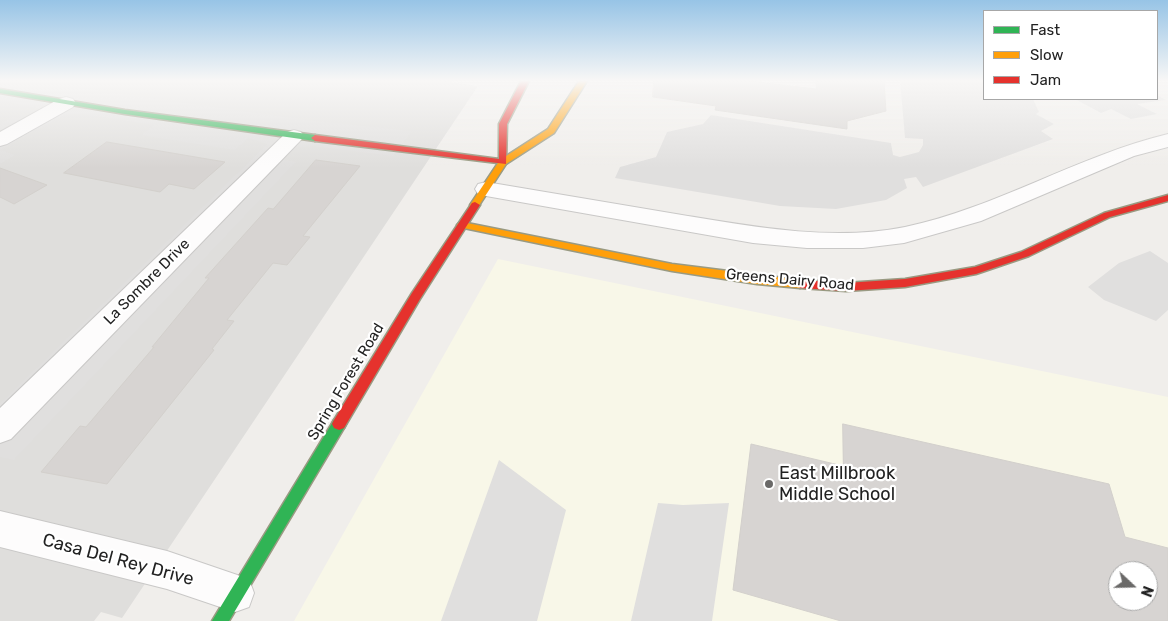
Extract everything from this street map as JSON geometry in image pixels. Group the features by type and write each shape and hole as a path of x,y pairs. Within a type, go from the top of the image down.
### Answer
{"street":[{"path":"0,140 54,110"},
{"path":"114,110 294,136 503,162 503,124 510,110"},
{"name":"Spring Forest Road","path":"228,607 416,296 503,162 551,131 564,110"},
{"name":"La Sombre Drive","path":"0,429 294,136"},
{"path":"486,189 753,235 807,240 863,240 904,236 973,216 1127,152 1168,140"},
{"name":"Greens Dairy Road","path":"462,225 672,267 765,281 846,287 905,283 976,270 1025,254 1107,215 1168,198"},
{"name":"Casa Del Rey Drive","path":"0,529 167,570 228,607"}],"shaded area":[{"path":"0,110 462,110 122,618 101,612 94,621 0,621"},
{"path":"45,110 235,110 306,120 412,131 394,156 314,146 294,147 280,159 296,162 14,460 0,457 0,403 267,144 249,138 235,150 141,135 154,125 83,114 68,114 1,150 15,155 0,164 0,124 12,117 28,120"},
{"path":"903,110 1038,110 1039,112 1036,114 1054,124 1041,131 1053,139 923,187 916,177 904,179 907,188 886,200 836,209 780,206 615,178 620,167 656,157 667,132 703,124 711,115 891,143 893,155 900,157 919,152 923,145 923,139 905,138"},
{"path":"1095,110 1109,110 1101,113"},
{"path":"1113,110 1149,110 1157,114 1131,119"},
{"path":"1150,251 1168,263 1168,310 1156,321 1104,300 1088,287 1119,263"},
{"name":"East Millbrook Middle School","path":"498,259 1168,397 1168,621 294,621"},
{"path":"499,460 566,510 537,621 441,621"},
{"path":"658,503 683,505 729,503 712,621 631,621"}],"building":[{"path":"715,110 886,111 847,121 847,129"},
{"path":"107,142 225,162 194,189 169,184 160,192 64,173"},
{"path":"316,160 360,166 303,236 310,237 287,265 273,263 227,320 234,321 212,349 214,350 107,484 41,472 80,426 86,427 154,347 152,347 209,278 205,278 268,208 273,209"},
{"path":"0,168 47,185 14,204 0,197"},
{"path":"843,424 1109,484 1125,537 1168,548 1168,621 841,621 733,590 751,444 843,466"}],"traffic: fast":[{"path":"113,110 315,138"},
{"path":"220,621 339,424"}],"traffic: slow":[{"path":"475,205 503,162 551,131 564,110"},
{"path":"462,225 672,267 757,280 800,284"}],"traffic: jam":[{"path":"503,162 503,124 510,110"},
{"path":"315,138 503,162"},
{"path":"800,284 846,287 905,283 976,270 1025,254 1107,215 1168,198"},
{"path":"339,424 416,296 475,205"}],"place":[{"name":"East Millbrook Middle School","path":"769,484"}]}
